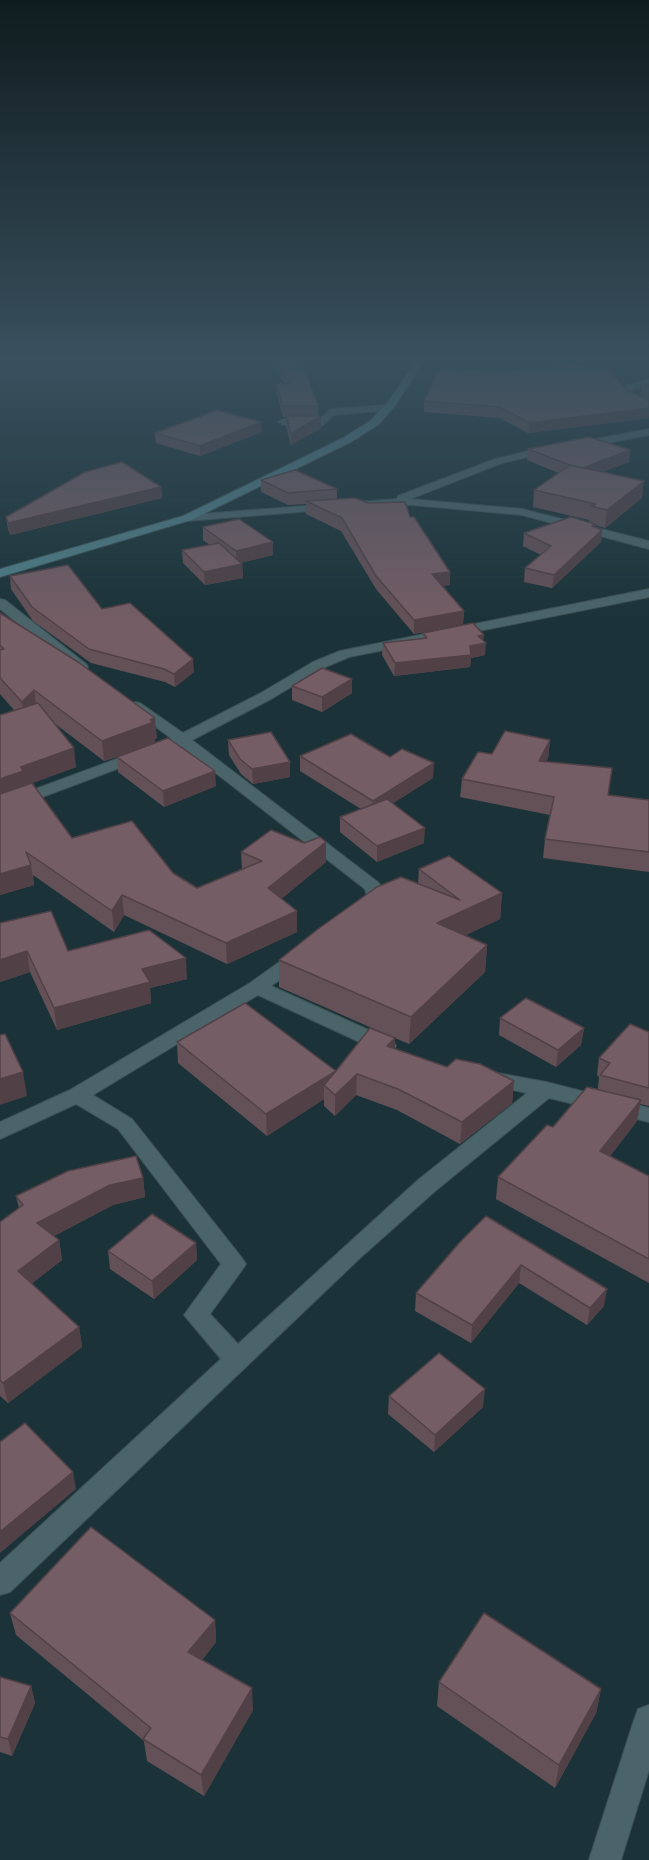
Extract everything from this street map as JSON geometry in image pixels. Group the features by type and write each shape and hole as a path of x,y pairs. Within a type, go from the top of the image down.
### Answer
{"main road":[{"path":"0,573 187,518 335,446"}],"street":[{"path":"386,502 425,491 499,461 571,446"},
{"path":"187,518 386,502 441,504 522,512 649,545"},
{"path":"0,808 183,740 266,696 318,664 345,654 649,593"},
{"path":"0,603 98,680"},
{"path":"126,700 183,740 372,887 376,896 372,905 353,918"},
{"path":"0,1131 77,1095 256,987 314,946"},
{"path":"256,987 401,1052"},
{"path":"477,1076 546,1089 649,1115"},
{"path":"0,1582 426,1186 546,1089"},
{"path":"77,1095 125,1124 234,1264 196,1315 237,1360"},
{"path":"605,1860 649,1720"}],"building":[{"path":"544,446 617,446 630,450 583,468 528,449"},
{"path":"122,462 161,487 8,523 6,517 85,472"},
{"path":"570,465 644,481 607,510 591,506 596,504 534,490"},
{"path":"295,470 337,489 288,493 261,480"},
{"path":"355,498 368,503 405,502 410,517 414,517 450,572 432,574 464,611 414,620 376,576 342,518 306,501"},
{"path":"571,517 595,524 592,526 602,530 554,575 525,568 551,546 524,533"},
{"path":"239,519 273,542 236,551 203,527"},
{"path":"219,543 242,564 204,572 182,550"},
{"path":"68,565 102,609 130,603 193,659 174,674 164,669 89,649 32,607 10,576"},
{"path":"0,613 78,662 155,718 150,720 154,722 102,741 34,690 22,702 0,678 0,650 4,649 0,645"},
{"path":"473,623 484,635 478,636 486,643 470,646 471,655 395,663 383,643 427,638 423,633"},
{"path":"322,668 352,679 322,697 292,686"},
{"path":"38,703 74,748 21,767 23,771 0,779 0,715"},
{"path":"505,731 550,740 539,761 612,768 608,795 649,800 649,852 545,839 554,797 462,779 478,752 492,754"},
{"path":"271,732 290,762 252,769 240,759 228,740"},
{"path":"351,734 390,757 402,749 434,763 373,801 300,756"},
{"path":"168,738 215,771 163,791 117,757"},
{"path":"32,783 72,838 132,821 173,873 197,888 262,861 241,852 271,830 304,843 320,837 326,842 268,888 297,911 226,943 122,895 112,911 26,852 31,865 0,874 0,794"},
{"path":"387,799 425,828 377,846 340,817"},
{"path":"449,856 502,893 437,923 487,945 411,1017 279,960 377,887 401,877 460,900 419,869"},
{"path":"51,911 68,951 149,930 186,958 142,969 150,982 54,1008 27,951 0,960 0,923"},
{"path":"526,998 584,1028 558,1050 500,1018"},
{"path":"245,1003 336,1071 266,1114 177,1042"},
{"path":"630,1024 649,1032 649,1088 600,1075 610,1063 599,1058"},
{"path":"370,1028 395,1038 387,1046 447,1067 456,1059 480,1064 514,1081 462,1122 398,1089 357,1074 335,1095 324,1085"},
{"path":"5,1034 23,1072 0,1079 0,1035"},
{"path":"587,1087 641,1100 600,1151 649,1176 649,1259 498,1177 547,1125 553,1127"},
{"path":"136,1156 143,1178 110,1185 37,1223 59,1240 18,1271 79,1327 3,1383 0,1380 0,1222 23,1205 16,1196 68,1171"},
{"path":"152,1214 196,1243 152,1281 108,1251"},
{"path":"486,1216 607,1289 590,1308 521,1265 472,1325 416,1293"},
{"path":"439,1353 485,1389 435,1435 389,1396"},
{"path":"25,1423 73,1472 0,1532 0,1442"},
{"path":"91,1527 215,1620 188,1652 252,1688 201,1775 143,1739 151,1728 10,1613"},
{"path":"484,1613 601,1689 559,1765 439,1682"},
{"path":"0,1677 31,1686 8,1739 0,1737"}]}
